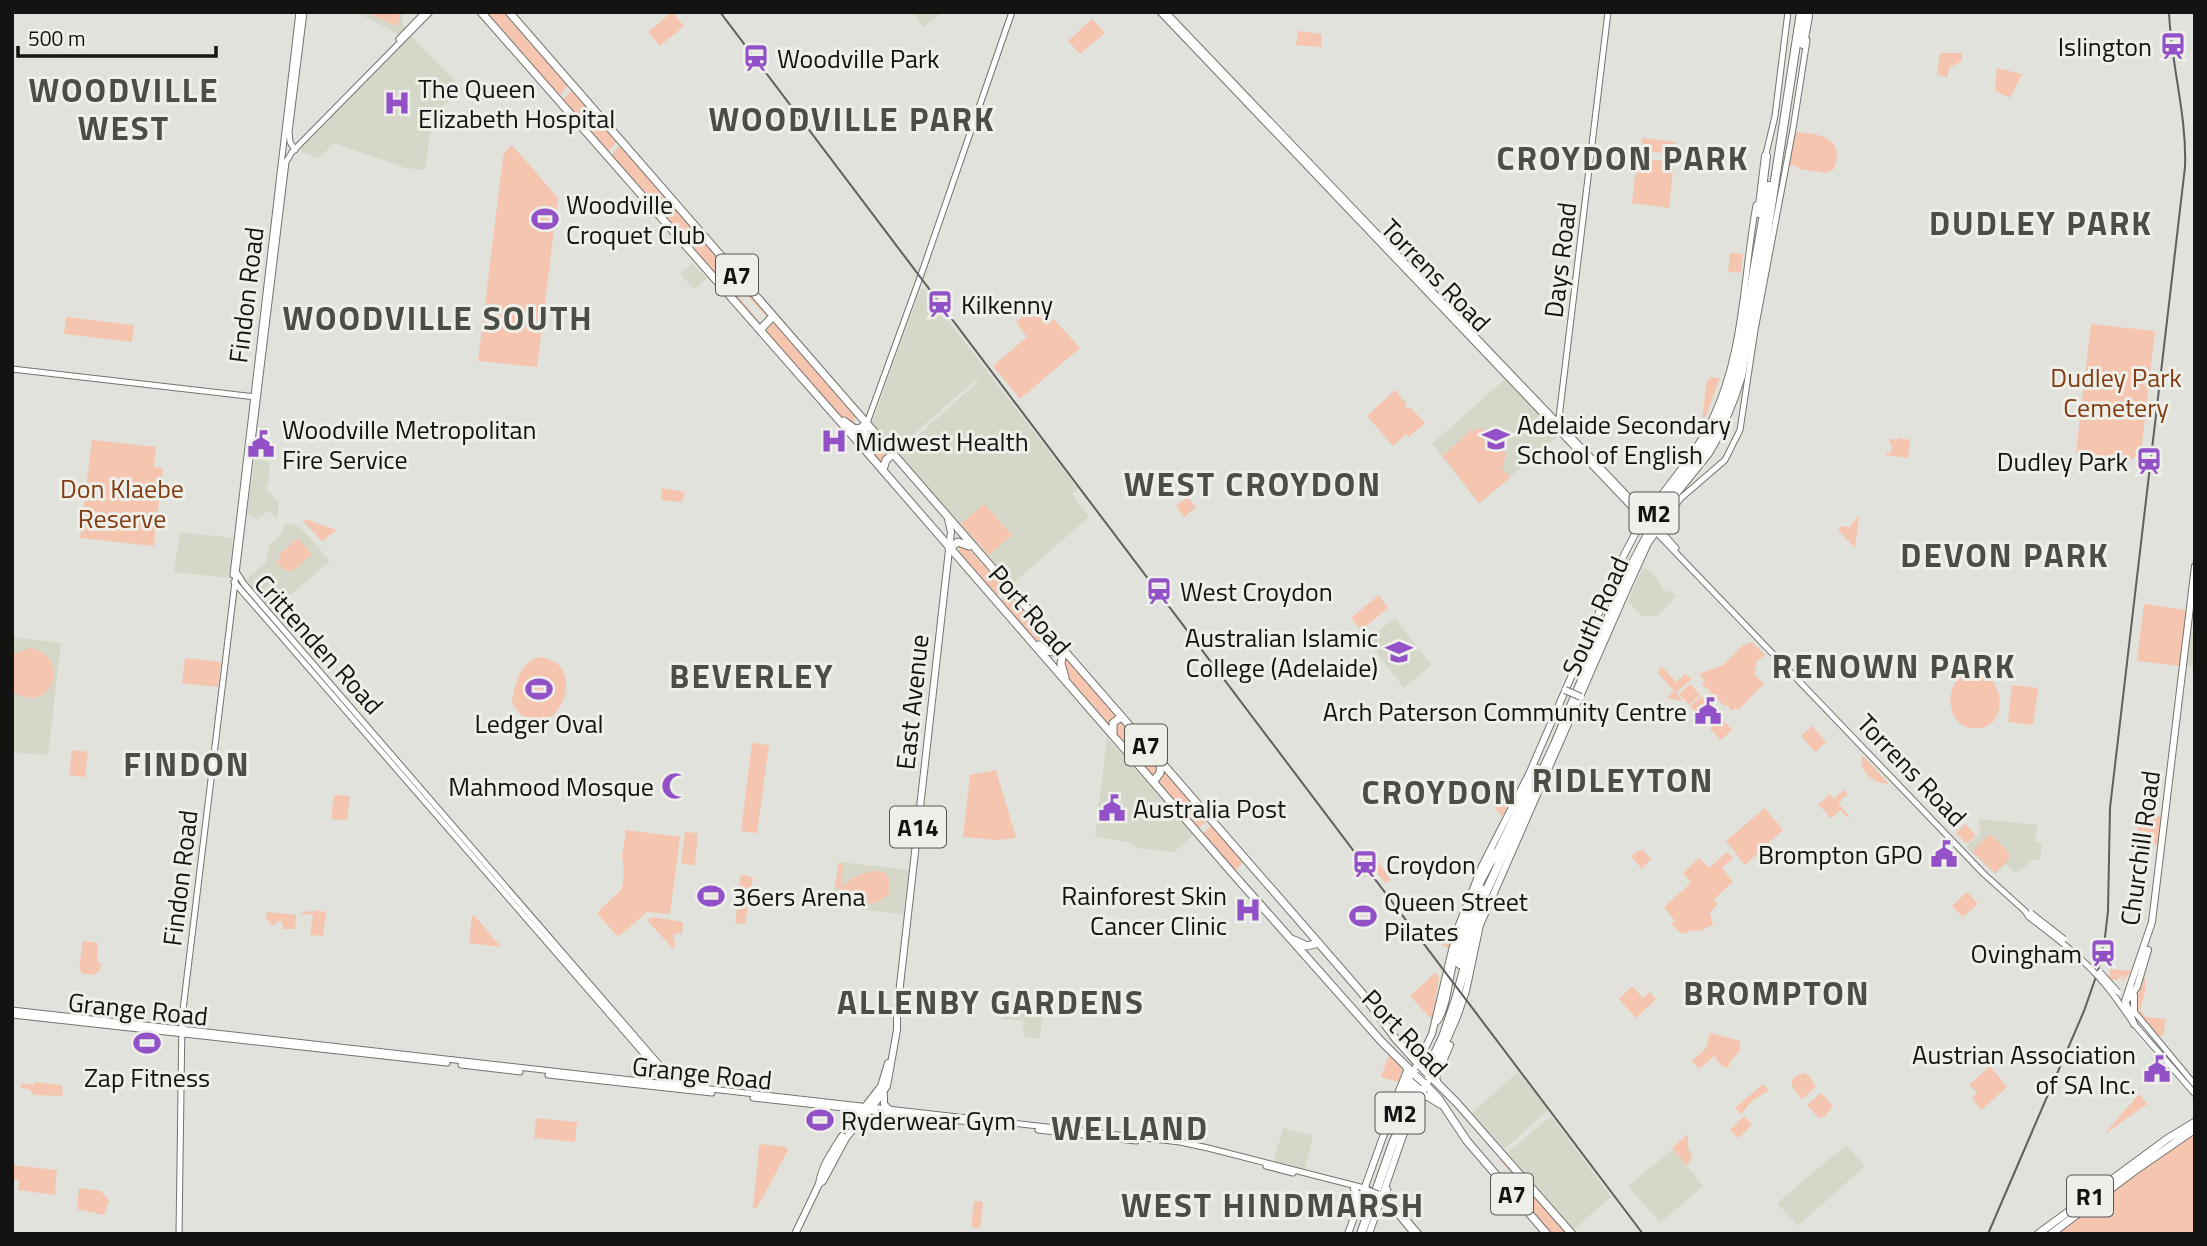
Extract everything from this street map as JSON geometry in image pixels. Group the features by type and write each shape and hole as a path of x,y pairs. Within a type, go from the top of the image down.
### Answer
{"highway":[{"name":"Port Road","path":"481,12 1289,937 1318,962 1381,1041 1444,1106 1479,1155 1547,1234"},
{"name":"Port Road","path":"509,12 1319,943 1365,997 1395,1038 1502,1153 1571,1233"},
{"name":"M2","path":"1359,1234 1392,1143 1443,1037 1484,896 1642,544 1659,514 1708,453 1727,416 1741,376 1779,161 1799,14"},
{"name":"M2","path":"1359,1234 1396,1122 1444,1020 1471,917 1501,844 1555,731 1637,544 1656,509 1699,453 1719,417 1737,362 1799,14"},
{"path":"1756,254 1766,156"},
{"path":"760,330 774,316"},
{"path":"849,426 857,423 858,419 853,407"},
{"path":"835,417 840,417 849,426 858,429 867,423"},
{"path":"883,470 886,460 893,454"},
{"path":"949,548 958,542"},
{"path":"958,542 973,548"},
{"path":"956,556 955,548 958,542"},
{"path":"1048,651 1054,648 1052,637"},
{"path":"1030,640 1042,649 1054,653 1063,651 1061,664 1065,682"},
{"path":"1113,736 1113,723 1121,717"},
{"path":"1153,782 1160,773 1161,762"},
{"path":"1480,925 1493,886 1510,851 1517,826"},
{"path":"1437,1020 1472,895 1501,844"},
{"path":"1289,937 1306,946 1319,943"},
{"path":"1319,943 1314,954 1318,962 1323,955 1330,956"},
{"path":"1395,1038 1417,1054 1424,1053"},
{"path":"1420,1098 1428,1097 1444,1106"},
{"path":"1471,1119 1490,1147 1487,1155 1479,1155"},
{"name":"R1","path":"2037,1231 2194,1123"},
{"name":"R1","path":"2052,1233 2194,1123"},
{"path":"1491,1168 1492,1161 1502,1153"},
{"path":"1523,1206 1536,1193"}],"main road":[{"name":"Findon Road","path":"179,1234 181,1042 178,1031 183,1016 237,570 266,289 302,12"},
{"path":"281,163 427,12"},
{"path":"873,459 865,435 867,423 1012,12"},
{"name":"Torrens Road","path":"1160,12 1452,315 1463,323 1557,426 1634,504 1642,516"},
{"name":"Torrens Road","path":"1166,12 1984,874 2087,964 2116,995 2134,1024 2195,1094"},
{"name":"Days Road","path":"1557,426 1608,12"},
{"name":"South Road","path":"1348,1234 1388,1124 1419,1065 1437,1020 1448,962 1482,866 1529,774 1642,516 1692,453 1716,411 1733,358 1766,156 1799,14"},
{"name":"South Road","path":"1369,1234 1379,1197 1408,1123 1457,1017 1466,991 1480,925 1622,599 1657,530 1681,498 1725,460 1736,442 1809,25 1799,14"},
{"path":"287,137 294,149"},
{"name":"Findon Road","path":"234,582 233,570 286,162 294,149"},
{"path":"266,289 272,285"},
{"path":"1463,323 1462,317 1465,314"},
{"path":"12,369 256,398"},
{"path":"245,396 252,394 255,388"},
{"path":"245,396 253,407"},
{"path":"1634,504 1651,507"},
{"name":"A14","path":"946,517 951,527 949,548"},
{"path":"1651,539 1665,538 1665,519"},
{"name":"East Avenue","path":"867,1109 887,1087 894,1055 949,548"},
{"name":"Churchill Road","path":"2125,1001 2152,922 2195,566"},
{"path":"233,594 243,587 237,570"},
{"name":"Crittenden Road","path":"234,582 243,587 674,1087"},
{"name":"Churchill Road","path":"2125,1001 2137,987 2155,914 2195,586"},
{"name":"Crittenden Road","path":"243,587 663,1081"},
{"path":"1565,690 1581,696"},
{"path":"2134,1012 2133,997 2137,987"},
{"path":"2116,995 2128,991"},
{"path":"2116,995 2125,1001 2195,1085"},
{"path":"2125,1001 2134,1024"},
{"name":"Grange Road","path":"12,1012 1193,1148 1366,1189 1389,1204 1417,1234"},
{"path":"178,1031 177,1025 183,1016 192,1033 181,1042"},
{"path":"1440,1085 1436,1078 1452,1041 1457,1017"},
{"name":"East Avenue","path":"867,1109 883,1081 896,1027"},
{"name":"Grange Road","path":"192,1033 663,1081 674,1087 850,1109 889,1109 1189,1144 1353,1187"},
{"path":"1388,1124 1396,1096 1408,1071 1406,1066"},
{"path":"887,1087 883,1102 889,1109"},
{"path":"850,1109 852,1123"},
{"name":"A14","path":"795,1234 827,1163 852,1123 867,1109"},
{"name":"A14","path":"819,1184 867,1109"},
{"path":"1377,1209 1389,1204 1387,1180"},
{"path":"1353,1187 1357,1195 1356,1210"}],"shaded area":[{"path":"356,12 403,12 402,24 406,28 400,35"},
{"path":"912,12 937,12 939,15 923,27"},
{"name":"The Queen Elizabeth Hospital","path":"411,36 463,89 432,116 425,170 406,168 334,143 319,158 302,152 301,148"},
{"path":"692,263 707,278 694,289 680,274"},
{"path":"923,288 1077,488 1072,494 1089,517 1012,584 897,454 979,381 976,380 896,449 872,423"},
{"name":"Adelaide Secondary School of English","path":"1507,380 1558,436 1479,504 1432,444"},
{"path":"255,457 270,463 269,483 265,487 279,503 277,519 269,510 257,520 247,514"},
{"path":"285,523 303,530 330,561 280,604 283,612 275,618 244,582 266,562 269,545 281,535"},
{"path":"180,532 233,538 229,578 174,572"},
{"path":"1643,566 1658,579 1666,593 1670,590 1676,597 1657,616 1642,616 1628,602"},
{"name":"Australian Islamic College (Adelaide)","path":"1395,618 1431,665 1404,688 1367,640"},
{"path":"2189,632 2195,633 2195,667 2185,666"},
{"path":"12,637 61,643 48,755 12,752"},
{"path":"1107,738 1194,834 1174,852 1137,848 1128,842 1095,835"},
{"path":"1979,819 2037,825 2035,841 2042,843 2040,860 2033,859 2016,874 2006,864 1995,874 1966,847 1980,834"},
{"path":"839,862 909,870 903,914 831,906"},
{"path":"1004,1003 1026,1008 1043,1007 1040,1039 1024,1037 1023,1020 1001,1019"},
{"path":"642,1055 662,1081 628,1077 630,1065"},
{"path":"1518,1072 1548,1110 1504,1149 1472,1113"},
{"path":"1176,1112 1199,1115 1195,1140 1172,1137"},
{"path":"1551,1116 1611,1197 1574,1229 1507,1153"},
{"path":"1283,1128 1313,1136 1305,1168 1302,1170 1274,1161"},
{"path":"1846,1145 1865,1166 1798,1226 1777,1203"},
{"path":"1673,1149 1703,1186 1660,1223 1628,1186"}],"green space":[{"path":"371,12 400,12 398,26 373,16"},
{"path":"487,12 505,12 568,85 560,95 557,94"},
{"path":"672,12 684,26 660,46 648,32"},
{"path":"1092,19 1105,33 1080,54 1068,41"},
{"path":"1298,31 1322,34 1321,47 1296,45"},
{"path":"1940,53 1962,53 1962,61 1950,67 1947,78 1937,74"},
{"path":"1997,68 2022,74 2010,98 1995,91"},
{"path":"571,91 617,141 609,151 562,100"},
{"path":"1795,132 1821,136 1833,143 1837,158 1834,169 1826,173 1799,169 1795,165 1788,166"},
{"path":"1642,138 1676,142 1675,154 1641,151"},
{"path":"512,145 558,198 537,367 478,361 503,158"},
{"path":"619,146 731,271 722,281 612,157"},
{"path":"1637,158 1674,162 1669,208 1632,203"},
{"path":"1730,253 1743,254 1741,273 1728,272"},
{"path":"734,276 769,315 768,319 765,318 736,284 731,288 760,322 764,322 760,326 724,285"},
{"path":"1032,309 1047,325 1054,319 1080,348 1020,399 993,366 1027,337 1016,322"},
{"path":"66,317 134,325 132,342 64,334"},
{"path":"773,320 855,416 854,423 847,423 814,389 764,329"},
{"name":"Dudley Park Cemetery","path":"2091,324 2155,331 2141,452 2131,460 2076,453"},
{"path":"1710,377 1720,378 1704,421 1707,379 1710,381"},
{"path":"1395,390 1407,404 1405,406 1408,409 1410,407 1425,423 1409,437 1406,434 1393,446 1367,416"},
{"path":"1480,427 1506,454 1502,468 1510,478 1479,503 1443,456 1472,429 1475,431"},
{"path":"868,432 889,455 882,465 870,444"},
{"path":"1899,438 1910,440 1908,458 1886,455 1890,453 1890,439 1895,439 1895,442"},
{"name":"Don Klaebe Reserve","path":"92,440 156,447 154,467 163,468 154,546 80,538"},
{"path":"662,488 685,492 682,502 661,500"},
{"path":"1187,497 1196,507 1184,517 1176,506"},
{"path":"984,504 1012,535 989,555 961,524"},
{"path":"1859,516 1855,548 1838,530 1842,526 1851,527"},
{"path":"305,519 337,530 322,541 304,522"},
{"path":"298,538 312,554 288,572 276,562 280,559 279,555"},
{"path":"960,545 967,547 1006,590 995,597 958,551"},
{"path":"1009,594 1051,642 1051,649 1044,648 1001,603"},
{"path":"1379,595 1388,608 1361,630 1351,618"},
{"path":"2144,604 2187,610 2180,666 2137,661"},
{"path":"1752,642 1765,655 1756,662 1754,669 1754,674 1764,684 1738,710 1736,708 1732,711 1708,690 1711,687 1707,689 1702,684 1705,681 1699,674 1723,665 1743,645"},
{"path":"31,648 44,653 54,672 47,691 38,697 26,697 12,692 12,654"},
{"name":"Ledger Oval","path":"541,657 554,661 563,671 565,694 553,715 544,721 534,722 523,716 512,703 514,689 523,668"},
{"path":"185,658 221,662 218,687 182,683"},
{"path":"1067,659 1117,715 1113,719 1111,729 1069,680 1062,667"},
{"path":"1662,667 1676,682 1685,674 1692,679 1676,693 1683,701 1667,698 1674,691 1657,672"},
{"path":"1977,670 1993,682 2000,702 1996,718 1992,722 1981,728 1969,728 1959,723 1953,714 1951,692 1964,674"},
{"path":"1690,684 1700,695 1689,705 1679,694"},
{"path":"2012,685 2038,688 2033,725 2008,722"},
{"path":"1701,696 1712,708 1700,718 1690,706"},
{"path":"1721,718 1732,730 1721,740 1710,729"},
{"path":"1121,719 1158,761 1158,773 1154,778 1117,738 1114,724"},
{"path":"1812,726 1826,742 1815,752 1801,736"},
{"path":"752,743 769,745 757,833 741,831"},
{"path":"72,750 88,752 85,777 69,775"},
{"path":"1862,755 1889,784 1868,776 1863,767"},
{"path":"1162,766 1208,820 1198,829 1156,781"},
{"path":"996,770 1016,838 996,840 963,837 970,775"},
{"path":"1519,783 1502,817 1493,806"},
{"path":"1823,788 1834,799 1844,790 1848,794 1838,803 1850,817 1840,810 1830,819 1818,805 1829,795"},
{"path":"334,795 350,796 347,820 331,819"},
{"path":"1765,808 1783,830 1745,865 1726,841"},
{"path":"2140,814 2164,816 2161,845 2136,842"},
{"path":"1213,824 1245,861 1234,871 1202,834"},
{"path":"1965,824 1976,835 1967,844 1956,833"},
{"path":"626,830 680,837 670,914 647,912 618,937 597,913 622,889 622,856"},
{"path":"685,832 698,833 695,865 681,864"},
{"path":"1990,834 2007,850 2007,854 2010,854 2008,860 1995,873 1972,851"},
{"path":"1369,849 1391,880 1385,883 1362,854"},
{"path":"1642,849 1651,859 1642,869 1631,856"},
{"path":"1727,852 1733,858 1722,868 1733,882 1714,899 1718,904 1710,913 1713,925 1682,934 1671,924 1675,921 1664,907 1691,883 1683,873 1699,858 1709,868"},
{"path":"839,862 843,863 841,887 865,873 881,871 887,875 890,882 889,894 868,904 845,901 840,889 835,888"},
{"path":"741,874 753,878 745,924 735,923"},
{"path":"1967,892 1978,904 1963,917 1952,906"},
{"path":"303,911 326,912 323,936 310,935 313,915 302,914"},
{"path":"267,912 296,915 295,929 283,929 282,922 276,921 275,925 270,925 270,921 266,919"},
{"path":"472,916 475,916 501,947 469,943"},
{"path":"652,917 683,922 682,935 673,935 674,950 647,920"},
{"path":"1449,929 1453,934 1449,949 1434,940"},
{"path":"83,941 98,943 97,961 101,964 95,975 83,974 79,969"},
{"path":"2110,969 2132,971 2122,982 2123,975 2117,980 2111,980"},
{"path":"1436,972 1439,979 1432,1020 1410,996"},
{"path":"2145,977 2145,992 2140,1010 2146,1017 2166,1019 2163,1036 2160,1037 2144,1021 2136,1005"},
{"path":"1632,986 1643,998 1650,992 1656,999 1636,1018 1619,999"},
{"path":"1710,1033 1740,1041 1740,1051 1728,1068 1723,1067 1714,1056 1699,1069 1692,1061 1706,1048"},
{"path":"1388,1057 1392,1057 1403,1070 1398,1082 1381,1077"},
{"path":"1990,1066 2007,1087 1981,1110 1972,1098 1977,1093 1969,1085"},
{"path":"1804,1073 1816,1087 1802,1099 1793,1088 1792,1081"},
{"path":"34,1082 62,1085 63,1096 34,1095 29,1089 21,1088 21,1083 34,1085"},
{"path":"1763,1084 1769,1090 1752,1101 1741,1114 1735,1108"},
{"path":"1821,1093 1833,1106 1824,1117 1819,1118 1807,1105"},
{"path":"2139,1094 2147,1104 2105,1134 2105,1133"},
{"path":"1744,1116 1752,1125 1738,1138 1730,1130"},
{"path":"536,1118 577,1122 575,1142 534,1138"},
{"path":"2195,1131 2195,1234 2054,1234"},
{"path":"1688,1134 1688,1148 1692,1156 1687,1166 1672,1148"},
{"path":"762,1144 786,1147 788,1150 757,1208 753,1208 759,1146"},
{"path":"1502,1157 1531,1191 1526,1202 1513,1187 1518,1181 1500,1160"},
{"path":"12,1165 57,1170 55,1195 18,1190 19,1181 12,1178"},
{"path":"79,1188 101,1191 109,1201 104,1215 77,1209"},
{"path":"1261,1195 1278,1200 1274,1213 1257,1208"},
{"path":"1536,1197 1568,1233 1551,1234 1527,1206"},
{"path":"974,1201 983,1202 980,1228 971,1227"}],"railway":[{"path":"720,12 1643,1234"},
{"path":"1988,1234 2084,1011 2098,971 2105,937 2110,808 2185,167 2184,128 2169,12"}],"place":[{"name":"Islington","path":"2173,46"},
{"name":"Woodville Park","path":"756,58"},
{"name":"The Queen Elizabeth Hospital","path":"397,103"},
{"name":"Woodville Croquet Club","path":"545,219"},
{"name":"Kilkenny","path":"940,304"},
{"name":"Adelaide Secondary School of English","path":"1496,439"},
{"name":"Midwest Health","path":"834,441"},
{"name":"Woodville Metropolitan Fire Service","path":"261,444"},
{"name":"Dudley Park","path":"2149,461"},
{"name":"West Croydon","path":"1159,591"},
{"name":"Australian Islamic College (Adelaide)","path":"1399,652"},
{"name":"Ledger Oval","path":"539,689"},
{"name":"Arch Paterson Community Centre","path":"1708,711"},
{"name":"Mahmood Mosque","path":"675,786"},
{"name":"Australia Post","path":"1112,808"},
{"name":"Brompton GPO","path":"1944,854"},
{"name":"Croydon","path":"1365,864"},
{"name":"36ers Arena","path":"711,896"},
{"name":"Rainforest Skin Cancer Clinic","path":"1248,910"},
{"name":"Queen Street Pilates","path":"1363,916"},
{"name":"Ovingham","path":"2103,953"},
{"name":"Zap Fitness","path":"147,1043"},
{"name":"Austrian Association of SA Inc.","path":"2157,1069"},
{"name":"Ryderwear Gym","path":"820,1120"}],"district":[{"name":"WOODVILLE WEST","path":"124,109"},
{"name":"WOODVILLE PARK","path":"852,119"},
{"name":"CROYDON PARK","path":"1623,158"},
{"name":"DUDLEY PARK","path":"2041,223"},
{"name":"WOODVILLE SOUTH","path":"438,318"},
{"name":"WEST CROYDON","path":"1253,484"},
{"name":"DEVON PARK","path":"2005,555"},
{"name":"RENOWN PARK","path":"1894,666"},
{"name":"BEVERLEY","path":"752,676"},
{"name":"FINDON","path":"187,764"},
{"name":"RIDLEYTON","path":"1623,780"},
{"name":"CROYDON","path":"1440,792"},
{"name":"BROMPTON","path":"1777,993"},
{"name":"ALLENBY GARDENS","path":"991,1002"},
{"name":"WELLAND","path":"1130,1128"},
{"name":"WEST HINDMARSH","path":"1273,1205"}]}
